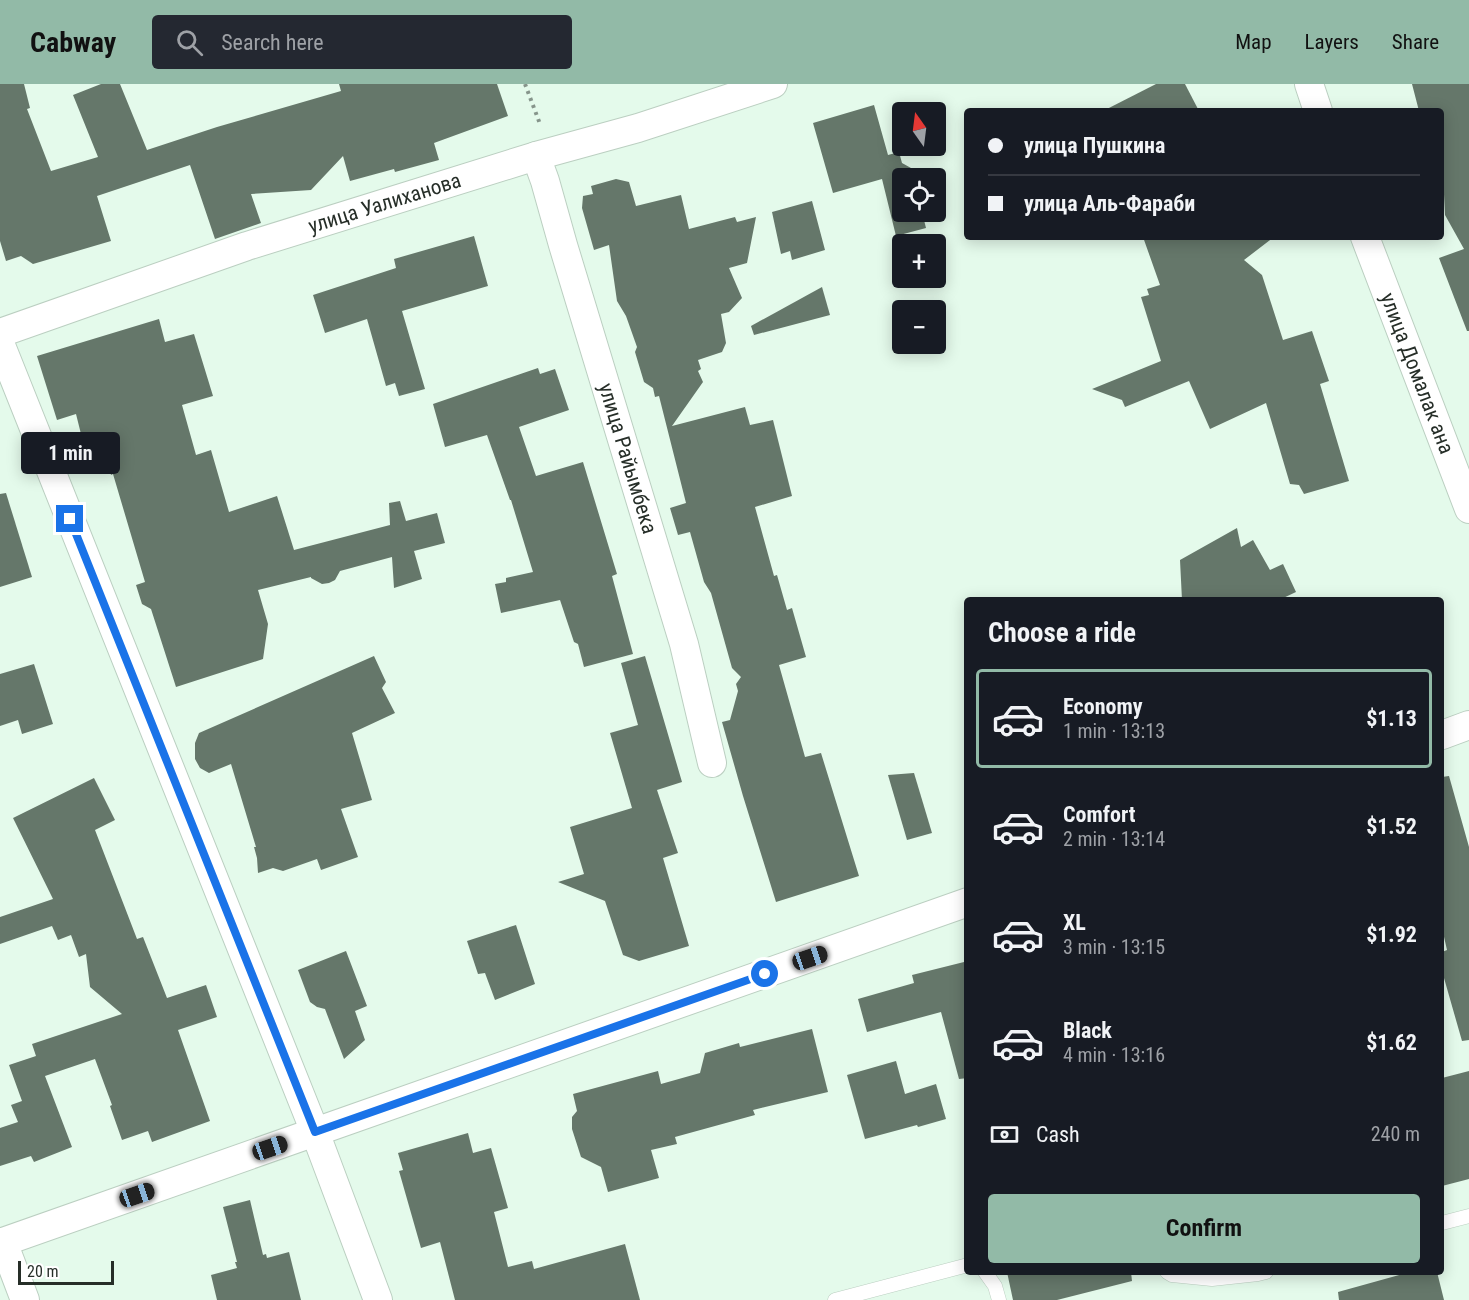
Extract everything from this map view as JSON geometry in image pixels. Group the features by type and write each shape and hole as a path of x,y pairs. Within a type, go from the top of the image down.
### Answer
{"street":[{"name":"улица Уалиханова","path":"0,333 246,246 544,154 638,128 773,84"},
{"path":"1308,84 1317,108"},
{"name":"улица Райымбека","path":"544,154 545,181 684,644 712,763"},
{"name":"улица Домалак ана","path":"1366,240 1469,508"},
{"path":"0,343 315,1132 378,1300"},
{"path":"1444,734 1469,725"},
{"path":"25,1300 1,1243 964,903"}],"lane":[{"path":"1444,1222 1469,1216"},
{"path":"835,1300 964,1266"},
{"path":"988,1275 995,1286 999,1300"},
{"path":"1172,1275 1212,1279 1249,1275"}],"path":[{"path":"525,84 544,154"}],"building":[{"path":"0,84 24,84 30,108 27,109 51,171 98,157 73,95 101,84 120,84 147,150 341,91 339,84 497,84 508,116 434,143 439,160 350,181 343,156 311,190 251,194 261,223 215,239 190,165 97,196 111,241 33,264 21,256 6,261 0,241"},
{"path":"1156,84 1185,84 1197,108 1109,108"},
{"path":"1412,84 1469,84 1469,331 1467,331 1439,258 1464,249 1445,215 1444,108 1418,108"},
{"path":"874,105 888,155 900,156 902,163 911,168 892,168 892,220 882,179 833,193 813,123"},
{"path":"616,179 629,182 636,206 681,195 689,229 735,217 737,222 756,217 747,263 729,268 742,298 729,312 721,314 726,343 722,352 698,360 701,369 698,371 703,382 672,426 745,407 750,425 773,420 792,496 755,507 774,576 777,575 787,610 792,608 806,657 779,665 805,757 821,753 859,876 776,902 722,722 730,720 738,691 736,684 741,677 732,668 711,593 704,582 690,532 678,535 670,508 686,503 659,396 655,397 653,388 644,382 635,352 637,347 626,316 617,301 609,245 594,250 582,208 583,196 593,194 591,186"},
{"path":"812,201 825,250 792,260 790,251 781,254 772,212"},
{"path":"893,222 924,222 926,228 896,234"},
{"path":"474,236 488,286 402,311 425,389 399,396 395,383 386,386 367,319 325,333 313,295 396,268 394,259"},
{"path":"1144,240 1270,240 1244,260 1262,275 1283,340 1312,331 1329,381 1320,384 1349,481 1304,494 1299,485 1290,484 1266,403 1210,429 1189,381 1125,407 1122,400 1092,389 1161,361 1141,297 1149,295 1147,289 1160,285"},
{"path":"822,287 830,315 754,335 751,326"},
{"path":"159,319 165,342 194,334 213,396 182,405 196,455 211,450 229,512 277,496 294,550 390,525 389,503 400,501 406,521 437,513 445,543 414,551 422,579 394,588 392,557 340,571 335,580 329,583 322,584 311,577 258,590 268,624 263,659 176,687 151,609 142,604 136,585 145,582 113,474 111,475 109,465 90,470 76,414 57,420 37,356"},
{"path":"538,368 540,374 555,369 569,410 519,427 536,476 583,462 617,574 612,576 633,654 584,667 578,644 574,642 560,600 501,613 495,584 506,582 506,578 533,572 511,500 487,435 445,447 433,404"},
{"path":"6,493 32,577 0,587 0,494"},
{"path":"1237,528 1241,547 1253,540 1270,570 1283,564 1296,592 1285,597 1182,597 1180,560"},
{"path":"374,656 386,682 382,688 395,713 352,733 372,800 341,809 358,857 321,870 317,859 283,871 273,868 258,873 254,847 256,847 231,764 209,773 200,768 195,759 195,743 199,733"},
{"path":"645,656 682,782 657,790 678,853 663,858 689,946 639,961 623,955 605,901 558,882 584,874 570,827 632,808 610,733 638,725 621,663"},
{"path":"34,664 53,724 22,734 18,720 0,726 0,674"},
{"path":"914,773 932,833 907,840 888,775"},
{"path":"1449,776 1469,847 1469,1040 1462,1041 1444,978 1444,951 1447,950 1444,937 1444,777"},
{"path":"94,778 115,820 95,830 137,939 143,937 167,998 206,985 217,1017 178,1030 210,1121 152,1142 148,1131 122,1140 95,1059 45,1076 72,1147 34,1162 31,1156 0,1166 0,1128 18,1122 11,1105 22,1101 9,1065 36,1056 32,1044 122,1014 90,987 86,954 79,957 71,935 58,940 52,926 0,944 0,917 53,899 13,818"},
{"path":"516,925 535,984 495,1000 485,973 478,974 467,941"},
{"path":"346,951 367,1006 355,1011 365,1040 344,1059 325,1009 310,1002 298,970"},
{"path":"964,962 964,1078 959,1079 941,1012 867,1032 858,999 914,983 912,975"},
{"path":"812,1029 828,1092 753,1110 755,1115 675,1137 677,1144 651,1150 659,1178 608,1192 601,1167 581,1157 572,1129 572,1117 577,1111 573,1094 658,1071 661,1084 700,1073 705,1053 739,1043 740,1047"},
{"path":"896,1061 905,1094 936,1084 946,1119 865,1139 847,1075"},
{"path":"1469,1071 1469,1179 1444,1185 1444,1077"},
{"path":"468,1133 473,1153 491,1148 508,1208 494,1212 508,1267 532,1261 534,1269 625,1244 640,1300 455,1300 440,1242 421,1248 399,1171 403,1170 398,1153"},
{"path":"250,1200 263,1255 266,1254 267,1258 289,1252 301,1300 217,1300 211,1275 237,1268 223,1207"},
{"path":"1008,1275 1131,1275 1132,1281 1057,1300 1013,1300"},
{"path":"1399,1275 1438,1275 1444,1300 1339,1300 1338,1292"}],"route":[{"path":"70,519 315,1132 765,974"}]}
